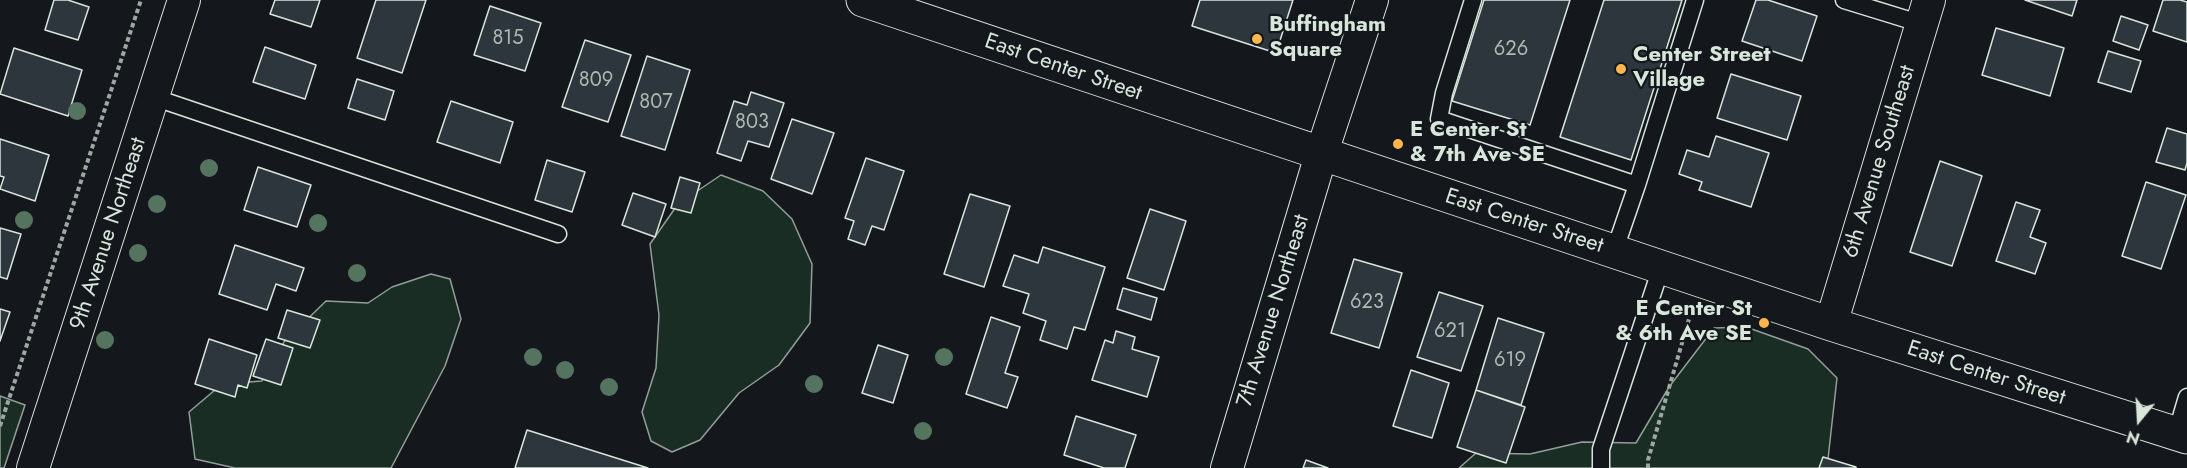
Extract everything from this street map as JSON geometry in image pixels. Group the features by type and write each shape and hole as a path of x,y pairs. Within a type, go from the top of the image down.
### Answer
{"street":[{"name":"9th Avenue Northeast","path":"33,468 184,0"},
{"name":"East Center Street","path":"863,0 1661,268 2182,436"},
{"name":"7th Avenue Northeast","path":"1227,468 1321,155 1372,0"},
{"name":"6th Avenue Southeast","path":"1831,324 1926,12"}],"lane":[{"path":"1473,0 1444,93 1439,119 1637,185"},
{"path":"1614,252 1695,0"},
{"path":"1844,0 1926,12"},
{"path":"153,97 558,234"},
{"path":"1601,468 1601,449 1661,268"},
{"path":"2182,436 2187,397"}],"path":[{"path":"0,426 141,0"},
{"path":"1648,468 1648,460 1689,319"}],"green space":[{"path":"721,175 763,191 792,219 812,264 810,323 779,365 739,393 700,440 672,452 651,441 642,412 656,368 659,315 650,244 678,204"},
{"path":"431,274 450,279 461,319 445,366 391,468 235,468 195,459 189,412 222,384 262,381 284,342 326,301 368,303 392,287"},
{"path":"1746,327 1808,349 1837,378 1827,468 1459,468 1476,453 1530,454 1582,442 1636,443 1669,387 1714,328"},
{"path":"0,396 25,405 4,468 0,468"}],"building":[{"path":"54,0 68,0 89,7 78,40 45,30"},
{"path":"275,0 320,0 311,27 270,14"},
{"path":"376,0 426,0 402,73 357,58"},
{"name":"Buffingham Square","path":"1200,0 1293,0 1276,53 1192,26"},
{"path":"1484,0 1570,0 1530,125 1452,101"},
{"name":"Center Street Village","path":"1604,0 1682,0 1631,160 1560,137"},
{"path":"1756,0 1768,0 1817,16 1802,61 1742,41"},
{"path":"2025,0 2077,0 2072,16"},
{"path":"2163,0 2187,2 2187,42 2153,31"},
{"path":"490,6 541,23 525,71 474,55"},
{"path":"2121,16 2148,25 2139,50 2113,41"},
{"path":"1996,28 2064,48 2050,96 1982,75"},
{"path":"585,40 631,55 608,122 562,107"},
{"path":"265,47 316,65 305,99 253,82"},
{"path":"14,48 82,70 68,116 0,94"},
{"path":"2108,51 2141,61 2131,92 2098,82"},
{"path":"647,56 690,70 665,150 621,136"},
{"path":"1731,74 1801,96 1787,140 1717,118"},
{"path":"357,79 394,91 385,120 348,108"},
{"path":"751,92 784,103 769,147 748,141 741,161 717,153 734,101 747,105"},
{"path":"451,101 513,122 500,163 437,142"},
{"path":"792,119 834,133 812,194 771,179"},
{"path":"2167,128 2187,134 2185,170 2156,162"},
{"path":"1716,136 1769,153 1751,207 1699,190 1702,182 1679,174 1687,150 1709,157"},
{"path":"0,139 49,155 35,201 0,189 4,177 0,176"},
{"path":"866,158 904,171 884,230 872,226 865,245 848,239 854,221 845,218"},
{"path":"547,160 585,172 572,212 535,200"},
{"path":"1940,161 1982,176 1952,266 1910,252"},
{"path":"258,167 311,185 297,227 244,210"},
{"path":"680,177 700,183 691,213 671,208"},
{"path":"2146,182 2186,195 2161,269 2122,256"},
{"path":"633,193 666,204 655,237 622,225"},
{"path":"970,194 1010,206 984,287 944,274"},
{"path":"2016,202 2040,210 2030,237 2046,243 2035,274 1996,261"},
{"path":"1150,209 1186,221 1164,290 1127,278"},
{"path":"0,228 21,234 7,279 0,277"},
{"path":"235,245 304,268 296,291 276,284 267,310 219,294"},
{"path":"1043,247 1105,267 1085,330 1074,327 1067,349 1040,340 1046,321 1023,313 1029,294 1003,286 1014,255 1038,263"},
{"path":"1354,259 1402,273 1379,348 1331,333"},
{"path":"1123,288 1157,298 1151,320 1117,309"},
{"path":"1439,292 1483,306 1461,371 1417,357"},
{"path":"0,309 10,312 0,341"},
{"path":"287,310 320,320 310,348 278,338"},
{"path":"991,317 1020,327 1005,373 1018,377 1007,408 966,394"},
{"path":"1498,318 1544,333 1521,405 1476,390"},
{"path":"1116,331 1135,337 1132,349 1159,357 1147,397 1092,380 1105,340 1113,343"},
{"path":"209,339 257,355 247,388 238,385 235,397 195,384"},
{"path":"266,339 293,348 281,385 253,376"},
{"path":"878,345 908,355 893,403 862,393"},
{"path":"1411,370 1449,383 1432,438 1393,426"},
{"path":"1476,390 1525,407 1506,463 1457,447"},
{"path":"1076,416 1136,435 1125,468 1104,468 1064,455"},
{"path":"527,430 648,468 515,468"},
{"path":"1823,457 1856,467 1856,468 1819,468"},
{"path":"1306,460 1328,468 1303,468"}],"place":[{"name":"Buffingham Square","path":"1257,39"},
{"name":"Center Street Village","path":"1621,69"},
{"name":"E Center St & 7th Ave SE","path":"1398,144"},
{"name":"E Center St & 6th Ave SE","path":"1764,323"}]}
